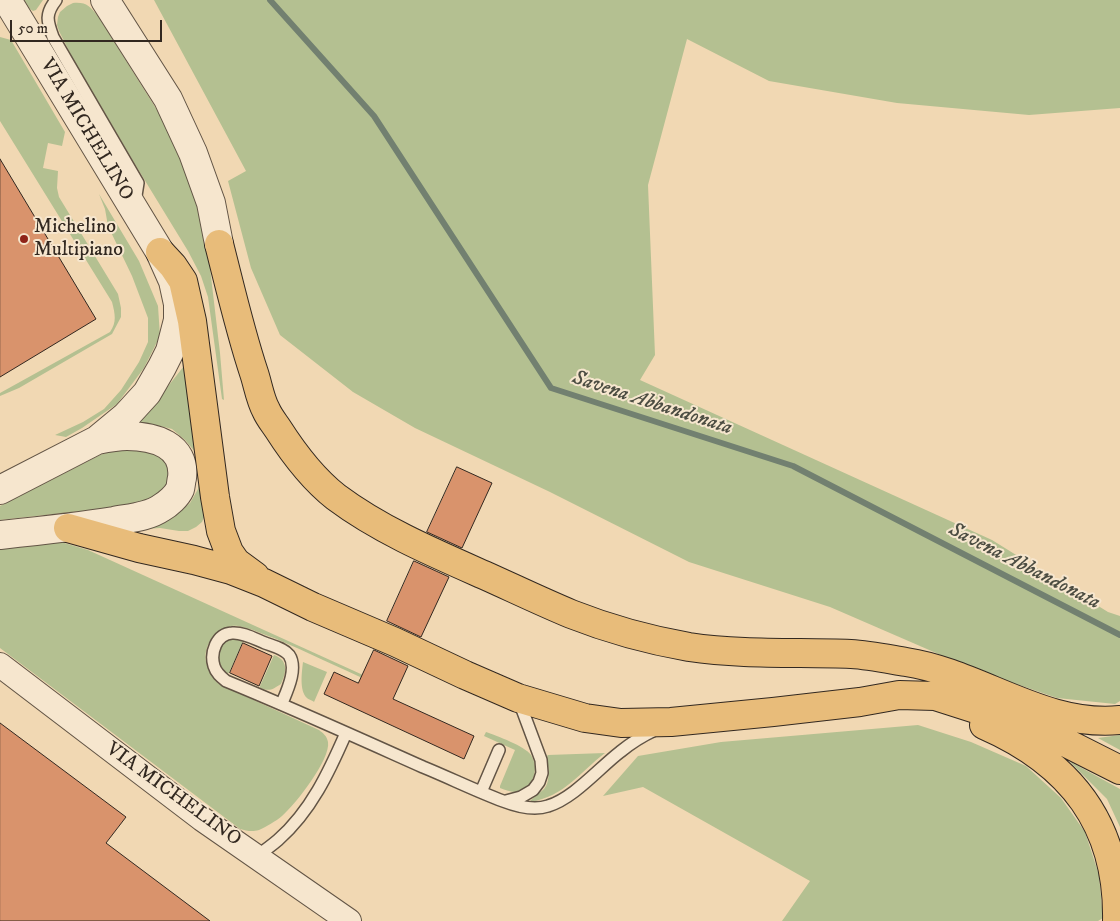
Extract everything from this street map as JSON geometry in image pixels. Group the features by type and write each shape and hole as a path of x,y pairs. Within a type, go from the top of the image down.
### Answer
{"highway":[{"path":"219,244 245,346 266,410 288,445 335,496 398,535 570,613 647,639 689,647 733,652 852,654 923,664 1060,715 1083,719 1120,720"},
{"path":"160,252 183,281 192,321 213,487 221,530 229,552 236,562 264,583"},
{"path":"68,528 139,548 230,570 264,583 313,607 518,698 585,718 621,723 671,722 860,702 900,695 935,696 1035,728"},
{"path":"870,656 920,672 977,695 1035,728 1120,770"},
{"path":"860,702 934,707 986,726 1035,754 1065,778 1085,802 1099,826 1106,845 1116,885 1117,921"}],"street":[{"name":"VIA MICHELINO","path":"0,490 97,440 126,416 147,393 162,368 170,351 178,320 178,304 173,281 160,252 7,0"},
{"path":"105,4 168,99 193,153 211,203 219,244"},
{"path":"0,535 68,528 142,516 161,509 173,499 180,489 182,473 180,460 164,442 148,437 126,436 97,440"},
{"name":"VIA MICHELINO","path":"0,665 202,819 350,921"}],"lane":[{"name":"VIA MICHELINO","path":"56,0 49,9 47,22 53,37 138,183 134,209"},
{"path":"282,704 290,685 292,672 289,656 281,649 244,634 231,633 221,637 215,645 213,654 214,666 218,674 226,681 481,792 505,802 529,808 546,807 561,801 620,751 639,738 671,722"},
{"path":"505,802 521,797 533,790 539,782 542,773 541,760 518,698"},
{"path":"257,856 279,839 311,803 325,780 346,733"},
{"path":"481,792 499,750"}],"green space":[{"path":"24,0 43,0 36,10 33,11"},
{"path":"154,0 1120,0 1120,108 1029,115 897,103 769,81 687,39 648,185 655,355 640,380 992,540 1108,612 1120,616 1120,701 1115,704 1057,698 973,669 830,607 689,562 550,492 415,428 353,392 280,335 251,268 228,181 246,171"},
{"path":"73,3 87,5 98,16 167,126 180,151 201,212 206,234 224,400 222,399 208,297 201,276 72,57 59,31 57,25 60,12"},
{"path":"0,37 11,40 65,132 62,146 48,143 43,168 58,171 57,188 59,197 118,294 121,317 112,334 19,388 0,396 0,393 110,332 115,318 112,302 0,121"},
{"path":"99,194 139,261 158,306 160,336 144,368 117,404 66,437 55,435 83,422 104,409 121,390 139,362 148,342 148,318 132,276 108,226 105,209"},
{"path":"186,365 188,367 204,474 205,515 202,522 188,531 160,528 145,529 148,526 174,516 190,503 198,489 201,471 196,453 185,440 172,429 139,423"},
{"path":"127,447 163,452 174,476 159,498 135,505 0,520 0,506 100,455"},
{"path":"61,542 88,550 374,680 373,683 274,638 242,627 233,626 226,628 213,637 206,650 206,657 209,671 219,684 319,730 327,738 327,750 318,770 303,792 282,816 259,830 240,829 0,648 0,548"},
{"path":"234,639 243,641 229,673 227,673 220,664 219,651 224,643"},
{"path":"274,655 279,657 284,663 284,675 281,684 266,690 260,688 260,686"},
{"path":"303,662 327,672 314,702 304,695 302,681"},
{"path":"918,725 971,742 1026,766 1061,798 1085,832 1099,875 1103,918 1098,921 782,921 810,881 643,787 603,796 638,756 721,742"},
{"path":"486,732 517,745 531,755 534,760 535,772 531,783 527,787 516,792 500,788 515,750 484,736"},
{"path":"1120,735 1120,750 1098,738"},
{"path":"605,753 571,783 553,795 530,802 546,786 548,755"},
{"path":"1069,761 1120,789 1120,827 1107,799"}],"building":[{"name":"Michelino Multipiano","path":"0,159 96,319 0,377"},
{"path":"457,467 492,483 462,548 427,532"},
{"path":"414,561 449,577 421,637 387,621"},
{"path":"243,643 272,656 259,686 230,673"},
{"path":"374,650 408,666 393,699 474,736 464,759 324,694 334,672 358,683"},
{"path":"0,723 126,817 106,843 210,921 0,921"}],"waterway":[{"name":"Savena Abbandonata","path":"270,0 374,116 551,388 793,466 1120,635"}],"place":[{"name":"Michelino Multipiano","path":"24,239"}]}
